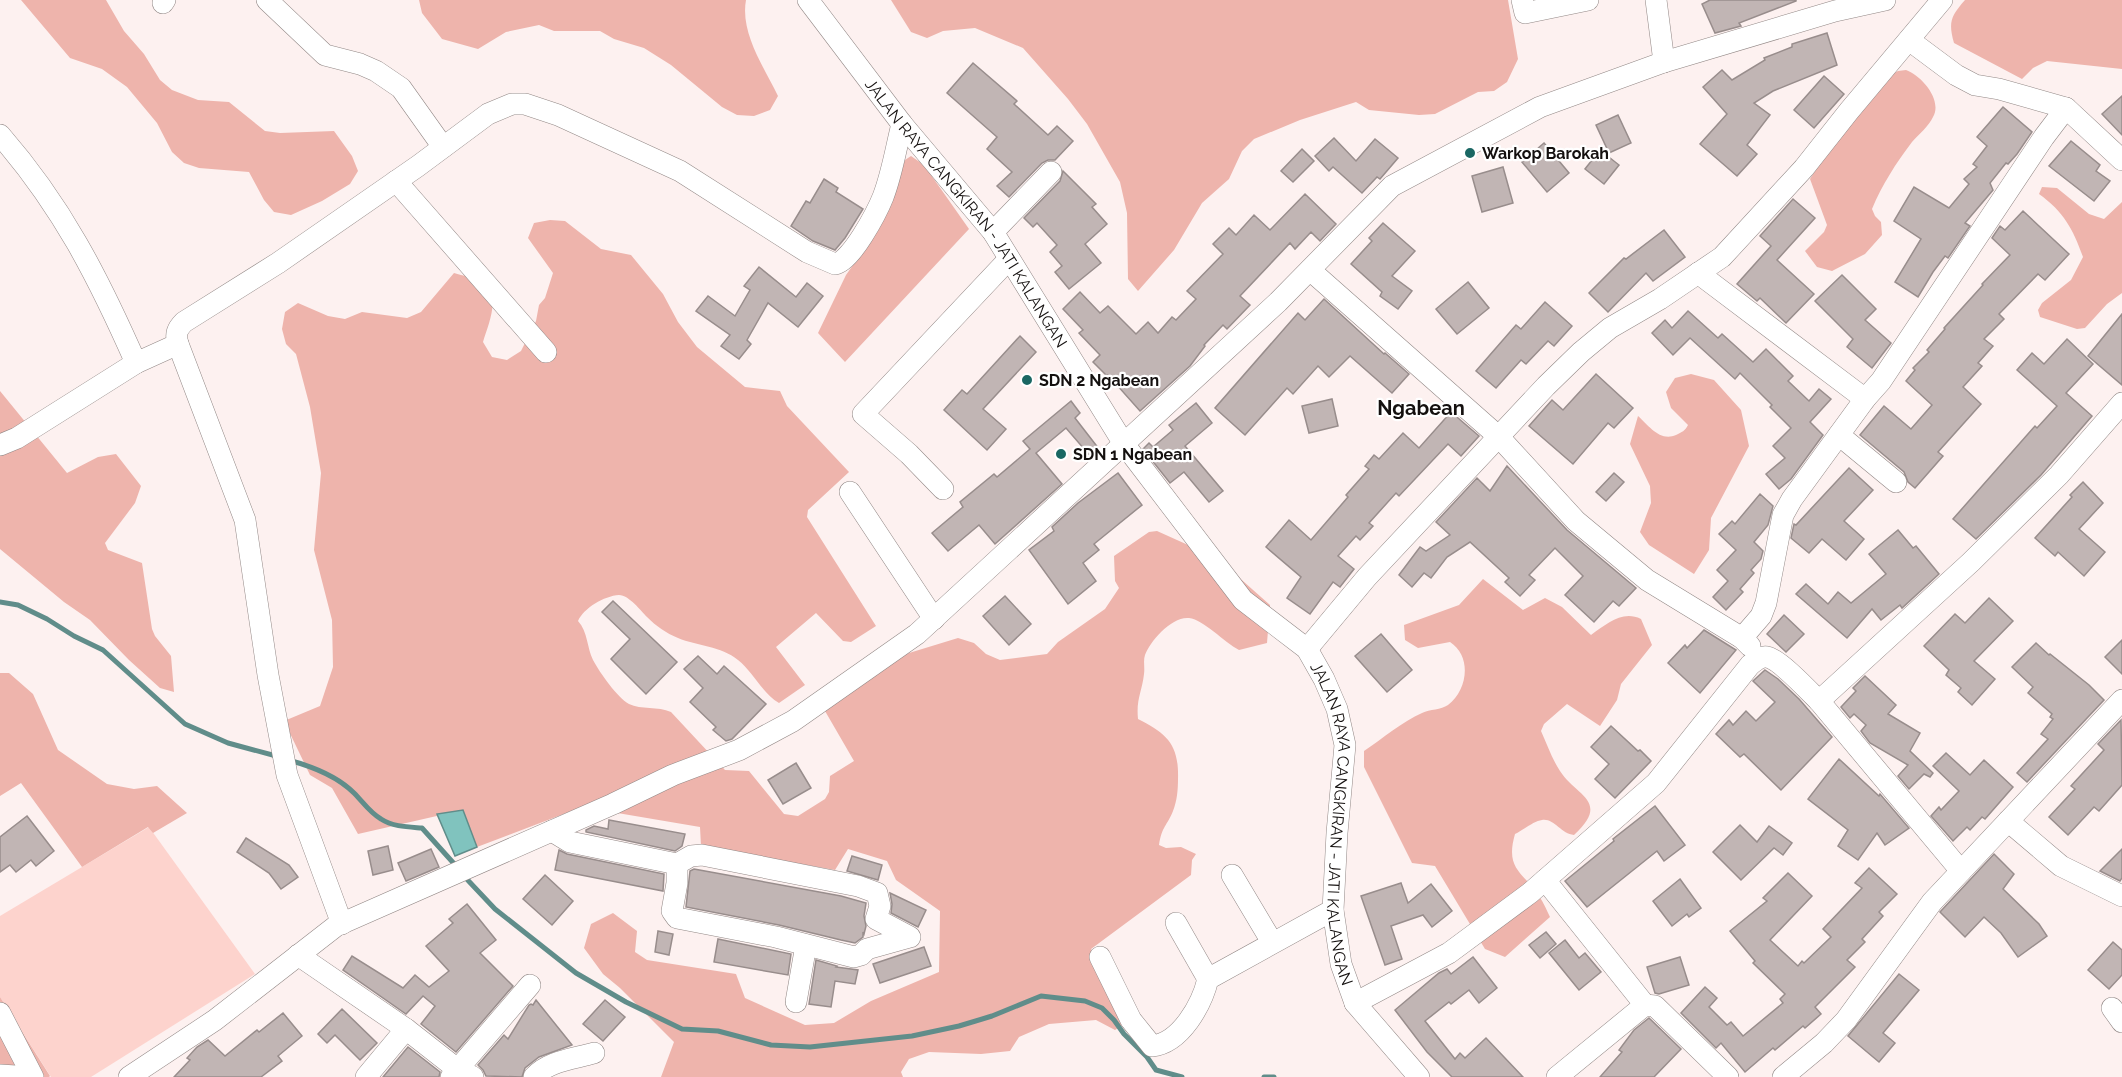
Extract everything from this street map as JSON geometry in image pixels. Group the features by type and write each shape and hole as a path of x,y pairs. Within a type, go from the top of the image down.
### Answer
{"street":[{"path":"267,0 325,55 376,71 400,88 443,147"},
{"name":"JALAN RAYA CANGKIRAN - JATI KALANGAN","path":"808,0 902,124 993,232 1124,444 1243,600 1307,649 1337,709 1345,745 1333,910 1341,964 1355,1003 1419,1077"},
{"path":"1522,0 1525,14 1588,0"},
{"path":"1656,0 1664,62"},
{"path":"129,1077 215,1020 342,924 673,775 739,750 793,721 917,634 1269,310 1392,186 1540,107 1664,62 1835,11 1886,0"},
{"path":"1307,649 1367,577 1546,386 1581,352 1610,328 1722,257 1742,237 1804,168 1855,103 1942,0"},
{"path":"1909,40 1956,75 1975,85 1999,89 2066,108 2122,160"},
{"path":"342,924 287,775 245,520 178,344 176,336 178,328 278,263 488,114 512,104 525,104 558,115 680,171 807,252 836,264 843,262 852,253 883,197 902,124"},
{"path":"1742,638 1755,625 1767,603 1781,525 1787,507 1864,399 1881,381 2037,147 2066,108"},
{"path":"0,135 27,166 63,217 99,280 136,363"},
{"path":"993,232 1051,172"},
{"path":"396,181 546,352"},
{"path":"943,489 909,454 863,414 1009,259"},
{"path":"1310,270 1499,436 1576,521 1647,580 1742,638 1760,658"},
{"path":"1698,273 1864,399"},
{"path":"0,445 17,438 136,363 178,344"},
{"path":"1819,701 1971,562 2059,475 2122,403"},
{"path":"1839,435 1896,482"},
{"path":"850,492 934,619"},
{"path":"1355,1003 1449,953 1545,880 1656,783 1750,666 1760,658 1770,658 1790,673 1819,701 1961,871"},
{"path":"1783,1077 1824,1043 1846,1020 1932,902 2122,700"},
{"path":"2008,821 2061,866 2122,896"},
{"path":"552,831 570,842 677,864 691,856 702,855 858,886 877,894 880,906 867,949 861,955 854,957 677,918 672,911 677,883 677,864"},
{"path":"1232,875 1272,942"},
{"path":"1545,880 1645,1005"},
{"path":"1208,978 1333,910"},
{"path":"867,949 909,937 876,919"},
{"path":"1100,957 1131,1020 1152,1046 1162,1045 1178,1033 1195,1010 1205,992 1208,978 1176,922"},
{"path":"796,1002 806,945"},
{"path":"298,956 406,1029 461,1074 530,985"},
{"path":"1560,1076 1645,1005 1655,1006 1728,1077"},
{"path":"0,1013 32,1077"},
{"path":"366,1077 406,1029"},
{"path":"534,1077 541,1069 549,1065 594,1053"},
{"path":"0,1075 32,1077"}],"shaded area":[{"path":"21,0 106,0 124,31 144,54 160,80 172,90 198,100 229,102 265,131 280,133 334,131 352,156 358,171 350,184 322,201 291,215 274,212 264,200 249,172 199,168 184,163 172,152 157,123 127,87 102,69 70,58"},
{"path":"419,0 746,0 746,25 754,50 778,96 770,110 754,116 737,115 722,107 671,65 644,48 614,39 600,31 554,31 539,25 506,32 478,49 442,39 422,13"},
{"path":"891,0 1508,0 1518,59 1507,82 1494,91 1478,92 1435,114 1419,115 1369,110 1356,102 1300,120 1254,139 1242,151 1229,179 1202,203 1174,250 1138,291 1128,279 1127,213 1120,182 1087,124 1068,99 1023,48 975,28 943,31 927,38 911,32"},
{"path":"1965,0 2122,0 2122,69 2047,61 2033,68 2022,79 1954,43 1951,30 1952,20"},
{"path":"1906,70 1918,77 1929,89 1935,103 1935,110 1929,124 1912,142 1895,166 1872,209 1881,222 1882,235 1865,254 1832,271 1817,267 1805,251 1824,232 1827,225 1810,179 1831,146 1890,75"},
{"path":"911,156 924,165 969,229 845,362 818,333 846,275 858,258 905,160"},
{"path":"2042,187 2057,188 2089,214 2104,219 2122,202 2122,293 2107,304 2085,328 2077,329 2040,317 2038,310 2042,303 2071,280 2083,257 2067,222 2039,194"},
{"path":"550,220 565,221 601,249 631,255 663,294 678,322 697,347 745,387 780,391 787,406 849,472 808,510 807,517 876,626 851,642 843,641 816,613 776,647 805,685 779,703 731,655 669,634 623,596 613,596 595,604 578,621 584,630 593,660 619,696 634,706 671,712 725,770 749,771 784,814 798,816 825,799 829,792 830,776 854,761 825,711 896,657 958,638 974,643 986,654 1000,660 1047,654 1058,642 1105,609 1119,588 1115,581 1114,556 1149,532 1157,531 1217,558 1270,605 1267,643 1239,650 1201,623 1182,618 1162,630 1145,655 1138,719 1164,735 1173,749 1178,767 1175,803 1159,845 1166,848 1181,847 1196,854 1192,860 1191,875 1091,949 1131,1020 1115,1030 1096,1020 1049,1024 1019,1037 1010,1051 981,1054 929,1052 909,1059 901,1072 903,1077 661,1077 674,1042 603,974 584,948 591,924 613,913 637,931 635,952 647,960 736,974 745,998 805,1025 834,1023 871,1001 939,972 940,911 896,880 887,861 848,849 835,870 701,846 700,827 582,807 477,847 463,810 358,834 332,788 310,775 284,721 320,706 333,667 332,620 314,550 321,473 310,407 296,354 286,344 282,329 285,312 298,303 328,316 345,319 362,312 407,318 421,312 454,273 475,279 488,287 493,301 483,342 492,357 507,360 521,351 536,321 539,305 545,298 553,273 528,238 534,223"},
{"path":"1691,374 1714,380 1741,410 1749,446 1711,518 1709,550 1694,574 1649,545 1640,532 1651,503 1650,486 1630,444 1638,416 1660,435 1670,437 1686,429 1688,425 1671,408 1666,392 1675,378"},
{"path":"0,391 67,473 98,457 116,454 141,486 135,503 105,543 108,550 142,563 152,629 171,656 174,692 160,688 90,620 64,602 0,549"},
{"path":"1483,579 1523,610 1545,598 1562,607 1591,635 1621,617 1641,619 1652,645 1621,684 1617,700 1600,726 1567,704 1544,724 1541,731 1555,762 1567,780 1587,800 1590,814 1585,824 1574,835 1546,820 1536,822 1515,834 1512,846 1514,862 1541,899 1550,917 1505,957 1485,949 1435,866 1412,863 1364,767 1364,751 1415,716 1448,705 1455,699 1463,682 1464,664 1457,648 1450,642 1418,648 1405,640 1404,625 1459,605"},
{"path":"0,673 9,673 33,694 58,750 107,784 134,789 157,786 187,813 153,833 148,827 82,867 21,783 0,796"},
{"path":"149,827 255,974 91,1077 51,1077 0,997 0,916"},
{"path":"0,997 49,1077 36,1077 0,1067"}],"water":[{"path":"463,810 477,847 455,856 437,814"}],"building":[{"path":"1710,0 1796,1 1739,23 1741,26 1715,33 1702,4"},
{"path":"1827,33 1837,65 1773,91 1754,103 1770,115 1747,145 1757,154 1737,176 1700,144 1727,114 1703,87 1722,70 1732,80 1765,60 1764,58 1792,47 1792,44"},
{"path":"973,63 1017,101 1014,104 1048,135 1057,126 1073,141 1055,160 1042,163 1009,197 997,186 1012,172 987,149 997,137 947,93"},
{"path":"1824,76 1844,94 1814,128 1794,110"},
{"path":"2122,96 2122,135 2102,114"},
{"path":"2003,107 2032,132 2017,154 2008,164 2006,163 1990,183 1993,190 1965,223 1970,226 1948,258 1945,256 1933,272 1918,297 1895,282 1921,239 1894,221 1914,187 1949,208 1969,184 1964,179 1977,167 1973,164 1987,146 1977,137"},
{"path":"1618,115 1631,143 1609,153 1596,125"},
{"path":"1334,138 1356,161 1375,139 1398,158 1380,179 1377,177 1362,193 1333,167 1329,171 1315,156"},
{"path":"2071,141 2100,165 2096,171 2110,181 2094,201 2049,166"},
{"path":"1544,143 1569,173 1547,192 1522,162"},
{"path":"1302,149 1314,161 1293,182 1281,171"},
{"path":"1600,150 1619,165 1604,184 1585,169"},
{"path":"1503,167 1513,203 1482,212 1472,176"},
{"path":"1063,171 1096,204 1092,207 1107,224 1085,244 1101,263 1069,289 1055,272 1062,266 1050,252 1057,245 1037,223 1033,227 1024,218 1060,181"},
{"path":"824,179 838,188 836,192 863,209 835,250 813,241 791,226 806,201 810,203"},
{"path":"1305,194 1336,224 1320,241 1311,232 1295,249 1290,243 1240,296 1250,305 1227,329 1223,325 1204,345 1190,366 1140,411 1108,375 1093,362 1100,355 1079,333 1083,330 1063,309 1080,292 1100,313 1108,306 1136,334 1148,322 1158,333 1172,317 1176,320 1196,299 1187,291 1223,254 1213,244 1229,228 1236,235 1254,215 1270,230"},
{"path":"1793,199 1815,218 1777,260 1814,294 1786,323 1760,298 1757,301 1737,284 1771,246 1760,236"},
{"path":"2023,211 2069,254 2045,280 2038,274 1999,314 2004,319 1984,339 1993,346 1978,363 1982,366 1963,387 1981,404 1938,452 1943,456 1915,488 1908,482 1904,472 1860,435 1884,406 1911,429 1932,405 1906,381 1915,370 1913,368 1929,352 1927,350 1944,328 2010,255 1992,238 2000,226 2005,230"},
{"path":"1383,223 1415,251 1392,276 1412,291 1398,309 1380,296 1382,292 1351,264 1372,241 1369,238"},
{"path":"1664,230 1685,257 1653,281 1646,273 1608,312 1589,293 1624,258 1626,259"},
{"path":"759,267 796,297 807,283 823,296 798,327 768,303 747,340 751,344 739,359 721,346 730,335 696,311 708,296 735,316 750,290 744,286"},
{"path":"1842,275 1876,309 1865,320 1891,343 1872,368 1847,347 1853,339 1815,301"},
{"path":"1468,282 1489,308 1457,334 1436,309"},
{"path":"1324,299 1409,374 1392,393 1350,356 1329,377 1318,366 1293,394 1287,388 1245,435 1215,408 1298,313 1305,320"},
{"path":"1545,302 1572,326 1554,346 1548,341 1526,364 1521,360 1496,388 1476,371 1516,325 1521,329"},
{"path":"1688,311 1718,338 1722,334 1753,362 1766,349 1793,376 1788,381 1809,401 1819,389 1831,399 1810,422 1823,435 1791,479 1779,489 1766,474 1785,458 1773,446 1791,428 1740,373 1735,379 1690,338 1673,355 1652,333 1665,320 1672,328"},
{"path":"2122,314 2122,385 2088,356"},
{"path":"1020,336 1036,352 983,409 1006,429 987,450 944,410 962,390 967,394"},
{"path":"2067,339 2093,364 2066,393 2092,416 2041,475 1976,539 1953,519 2035,426 2037,428 2057,406 2017,370 2032,353 2044,364"},
{"path":"1596,374 1633,408 1614,428 1608,423 1573,464 1529,426 1552,400 1563,410"},
{"path":"1332,399 1338,426 1309,433 1302,406"},
{"path":"1071,401 1080,413 1075,418 1099,449 1091,457 1066,428 1036,453 1062,484 995,544 979,525 948,551 932,533 963,507 960,502 994,474 997,477 1030,449 1023,441"},
{"path":"1196,403 1212,423 1185,446 1223,491 1209,502 1184,472 1170,483 1143,449 1149,443 1153,447 1173,430 1169,425"},
{"path":"1451,412 1479,436 1461,456 1448,444 1399,496 1396,493 1369,523 1373,526 1360,540 1356,536 1338,556 1354,569 1340,587 1333,582 1310,614 1287,598 1301,577 1266,547 1289,520 1311,540 1369,469 1365,466 1374,455 1379,459 1403,433 1419,448"},
{"path":"1507,466 1567,530 1636,588 1619,606 1613,601 1594,622 1565,595 1583,576 1555,548 1529,575 1535,580 1520,596 1505,582 1509,578 1470,542 1447,557 1431,578 1424,573 1412,587 1399,575 1420,547 1426,551 1450,535 1436,522 1477,478 1490,491"},
{"path":"1849,468 1873,490 1844,521 1864,539 1846,560 1822,539 1809,553 1791,538 1794,524 1796,525"},
{"path":"1118,473 1142,505 1094,544 1099,550 1083,563 1096,581 1068,604 1029,550 1054,531 1052,527 1078,503"},
{"path":"1614,473 1624,482 1606,501 1596,492"},
{"path":"2083,482 2103,503 2079,529 2105,552 2084,576 2058,552 2055,556 2035,538"},
{"path":"1760,494 1773,506 1768,525 1754,542 1763,551 1761,559 1751,570 1754,573 1740,589 1743,592 1726,610 1713,597 1728,581 1717,570 1736,550 1719,534 1732,521 1735,524"},
{"path":"1898,530 1913,548 1916,546 1939,574 1902,608 1900,605 1881,620 1872,609 1847,638 1796,594 1806,584 1828,604 1838,592 1851,603 1886,574 1869,554"},
{"path":"1005,596 1031,624 1009,645 983,616"},
{"path":"1989,598 2013,621 1974,661 1995,679 1972,705 1958,692 1961,688 1946,675 1949,670 1924,646 1955,614 1965,623"},
{"path":"613,601 677,662 646,694 611,659 630,639 602,612"},
{"path":"1784,615 1804,634 1786,652 1767,634"},
{"path":"1704,630 1736,650 1700,693 1668,663"},
{"path":"1381,634 1412,670 1387,692 1355,656"},
{"path":"2122,640 2122,674 2105,657"},
{"path":"2036,643 2089,685 2104,700 2027,782 2017,773 2048,739 2041,734 2053,719 2050,717 2052,714 2028,693 2033,687 2012,667"},
{"path":"698,656 717,674 724,666 766,704 732,739 726,741 713,730 716,727 690,702 703,688 684,669"},
{"path":"1765,670 1799,699 1832,737 1781,790 1744,754 1740,757 1716,734 1729,720 1733,725 1746,711 1756,721 1775,702 1753,681"},
{"path":"1865,676 1896,705 1888,714 1920,733 1910,751 1933,773 1930,777 1924,774 1909,789 1898,776 1908,765 1870,743 1861,731 1866,725 1854,714 1850,718 1841,707 1856,691 1853,688"},
{"path":"2121,720 2122,785 2099,811 2094,807 2068,835 2049,817 2075,789 2071,786 2104,750 2098,744"},
{"path":"1611,726 1651,761 1615,798 1595,779 1609,764 1591,747"},
{"path":"1946,753 1970,775 1984,760 2013,787 1985,819 1982,817 1970,830 1967,827 1953,841 1931,816 1939,807 1941,810 1959,791 1933,766"},
{"path":"1839,759 1879,796 1880,794 1909,828 1885,845 1877,833 1858,860 1838,846 1848,830 1808,799"},
{"path":"796,763 811,788 783,804 768,780"},
{"path":"1655,806 1685,845 1664,861 1657,851 1587,907 1565,881"},
{"path":"27,816 54,851 36,866 31,860 16,872 10,865 0,872 0,837"},
{"path":"609,820 685,834 682,846 675,851 586,832 594,826 608,829"},
{"path":"1740,825 1757,842 1769,826 1792,843 1783,855 1774,848 1741,880 1713,852"},
{"path":"246,838 289,865 298,877 281,889 269,873 237,852"},
{"path":"388,846 393,870 373,875 368,851"},
{"path":"431,849 439,867 406,881 398,863"},
{"path":"2122,849 2122,878 2120,881 2100,871"},
{"path":"559,850 567,854 664,874 663,891 555,870"},
{"path":"1994,854 2014,874 2003,889 2039,924 2047,936 2018,957 2001,933 1984,917 1965,937 1940,912"},
{"path":"852,856 882,865 878,880 847,871"},
{"path":"1869,868 1897,894 1879,912 1883,916 1862,939 1865,942 1847,960 1855,967 1815,1007 1821,1014 1775,1050 1773,1048 1745,1072 1721,1043 1716,1048 1681,1013 1705,987 1717,998 1709,1007 1727,1025 1731,1022 1743,1036 1783,1003 1780,999 1785,994 1753,963 1755,961 1730,931 1767,901 1763,898 1788,873 1812,896 1770,940 1798,966 1831,937 1823,929 1862,888 1855,883"},
{"path":"694,869 841,896 866,903 864,916 866,926 863,937 855,943 686,907 690,871"},
{"path":"545,875 573,901 552,925 523,899"},
{"path":"1680,879 1701,908 1689,917 1687,914 1672,926 1653,901"},
{"path":"1401,883 1408,903 1431,884 1452,911 1432,927 1423,915 1391,926 1402,959 1385,965 1361,896"},
{"path":"890,893 926,910 918,927 891,913"},
{"path":"467,904 496,940 480,953 513,986 456,1052 421,1024 435,1006 423,996 406,1014 343,970 352,956 403,988 415,975 429,987 449,971 426,946 453,923 449,919"},
{"path":"658,931 673,934 669,955 655,952"},
{"path":"1546,932 1556,944 1540,958 1529,945"},
{"path":"718,939 791,954 788,975 714,962"},
{"path":"1565,940 1579,958 1585,953 1601,972 1579,990 1549,953"},
{"path":"2113,942 2122,950 2122,975 2109,989 2088,970"},
{"path":"924,947 931,966 880,983 873,964"},
{"path":"1473,957 1497,988 1479,1003 1469,990 1425,1021 1455,1059 1460,1053 1465,1058 1486,1038 1523,1077 1452,1077 1427,1052 1395,1010 1439,973 1447,969 1451,974"},
{"path":"1680,957 1689,985 1659,994 1655,993 1647,967"},
{"path":"816,960 836,967 858,970 855,984 835,981 831,1007 809,1004"},
{"path":"1899,974 1919,990 1883,1033 1895,1043 1879,1062 1848,1036"},
{"path":"536,1000 572,1045 539,1057 525,1068 522,1077 486,1076 478,1065 504,1035 508,1039 529,1005 533,1005"},
{"path":"605,1000 625,1017 603,1041 583,1024"},
{"path":"342,1009 377,1043 360,1060 335,1035 327,1043 318,1034"},
{"path":"283,1013 302,1036 278,1056 282,1061 261,1077 174,1077 190,1060 187,1058 197,1047 208,1040 225,1056 257,1030 259,1032"},
{"path":"1649,1018 1681,1049 1654,1077 1600,1077 1622,1052 1619,1050 1634,1030"},
{"path":"408,1047 440,1072 439,1077 383,1077"}],"waterway":[{"path":"0,602 18,605 103,650 185,724 228,743 280,757"},
{"path":"288,760 315,769 340,782 354,793 373,814 386,822 422,828 457,867"},
{"path":"462,874 495,909 576,973 626,1002 682,1029 718,1031 771,1045 810,1047 912,1036 959,1026 992,1016 1041,996 1085,1001 1102,1008 1156,1070 1182,1077"},
{"path":"1264,1077 1274,1077"}],"place":[{"name":"Warkop Barokah","path":"1470,153"},
{"name":"SDN 2 Ngabean","path":"1027,380"},
{"name":"SDN 1 Ngabean","path":"1061,454"}],"district":[{"name":"Ngabean","path":"1421,408"}]}
